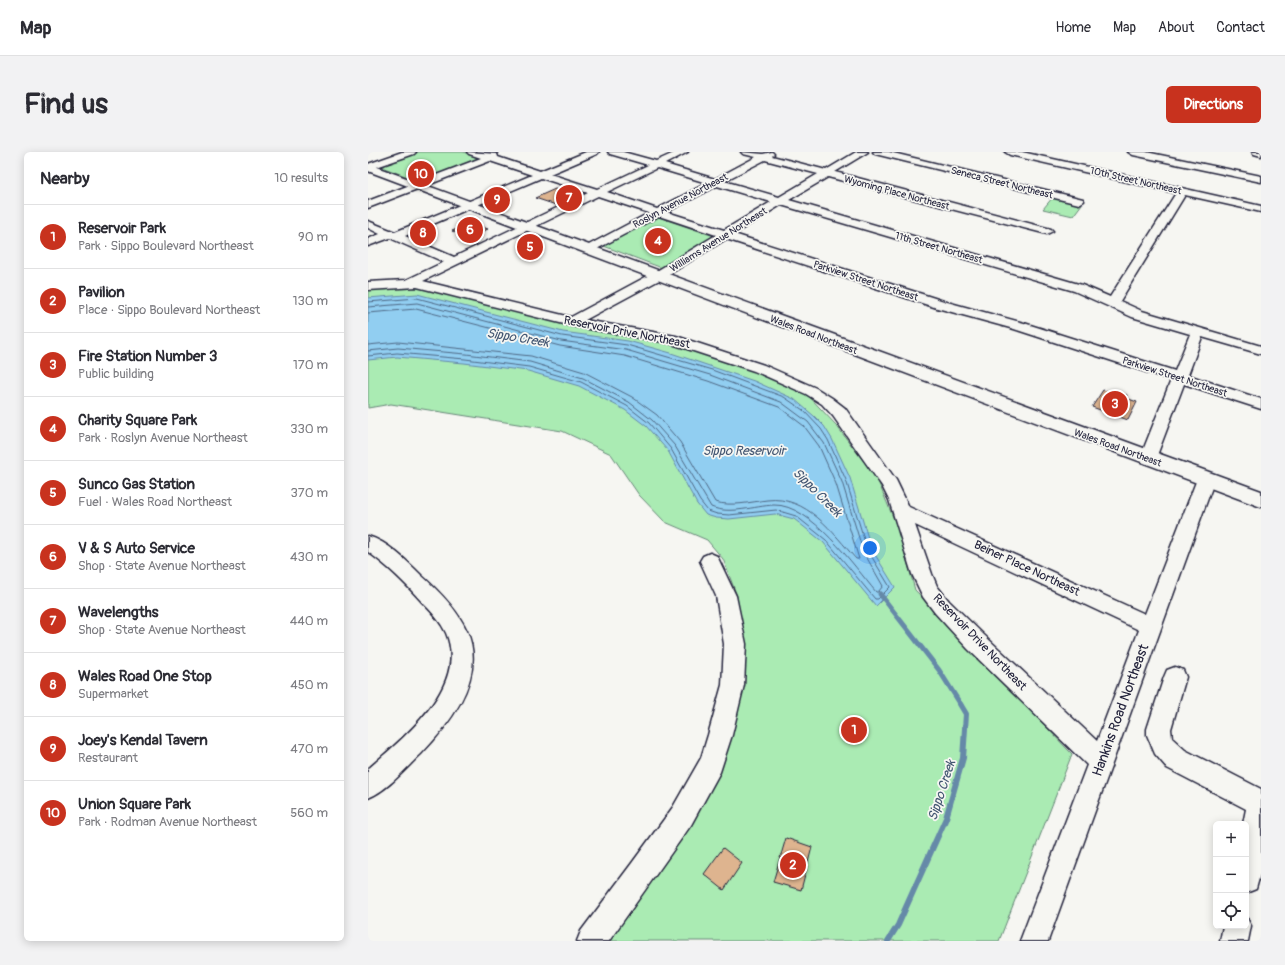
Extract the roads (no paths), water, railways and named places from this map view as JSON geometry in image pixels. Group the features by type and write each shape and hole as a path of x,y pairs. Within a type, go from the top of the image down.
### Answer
{"main road":[{"name":"Wales Road Northeast","path":"368,167 1261,499"}],"street":[{"path":"368,167 411,152"},
{"name":"Parkview Street Northeast","path":"472,152 942,305 1019,326 1261,404"},
{"path":"368,205 505,152"},
{"path":"368,243 470,205 594,152"},
{"name":"11th Street Northeast","path":"613,152 1070,286 1092,293 1137,314 1261,350"},
{"path":"411,282 452,261 683,152"},
{"name":"Wyoming Place Northeast","path":"746,152 768,154 827,173 1047,231"},
{"name":"Williams Avenue Northeast","path":"572,322 659,275 863,152"},
{"name":"Seneca Street Northeast","path":"878,152 1079,201"},
{"name":"10th Street Northeast","path":"1010,152 1261,209"},
{"path":"1133,152 1261,179"},
{"path":"1256,152 1261,153"},
{"name":"Roslyn Avenue Northeast","path":"589,249 768,154"},
{"path":"1113,303 1182,191"},
{"path":"368,224 452,261"},
{"name":"Reservoir Drive Northeast","path":"368,286 411,282 572,322 671,339 759,368 811,391 827,401 839,412 890,484 902,511 925,583 942,607 976,642 1101,761"},
{"path":"1148,458 1198,332"},
{"name":"Hankins Road Northeast","path":"1034,941 1206,479"},
{"name":"Beiner Place Northeast","path":"902,511 1151,626"},
{"path":"368,543 402,569 432,599 458,634 462,652 461,669 455,690 440,716 418,741 368,786"},
{"path":"591,941 642,873 682,816 711,763 716,749 733,685 735,644 726,596 710,561"},
{"path":"1175,677 1159,732 1160,741 1165,749 1182,763 1261,803 1249,864"},
{"path":"1234,941 1236,929"}],"water":[{"name":"Sippo Reservoir","path":"417,294 563,332 628,341 671,353 754,381 794,399 824,426 832,439 850,478 871,548 895,587 876,606 823,542 794,519 775,514 729,519 716,518 706,515 697,504 668,451 646,426 625,410 579,386 528,371 464,363 397,357 368,360 368,298"}],"waterway":[{"name":"Sippo Creek","path":"880,594 939,670 961,705"},
{"name":"Sippo Creek","path":"888,941 898,925 946,818 963,758 966,714 960,704"}],"place":[{"name":"Union Square Park","path":"421,174"},
{"name":"Wavelengths","path":"569,198"},
{"name":"Joey's Kendal Tavern","path":"497,200"},
{"name":"V & S Auto Service","path":"470,230"},
{"name":"Wales Road One Stop","path":"423,233"},
{"name":"Charity Square Park","path":"658,241"},
{"name":"Sunco Gas Station","path":"530,247"},
{"name":"Fire Station Number 3","path":"1115,404"},
{"name":"Reservoir Park","path":"854,730"},
{"name":"Pavilion","path":"793,865"}]}
